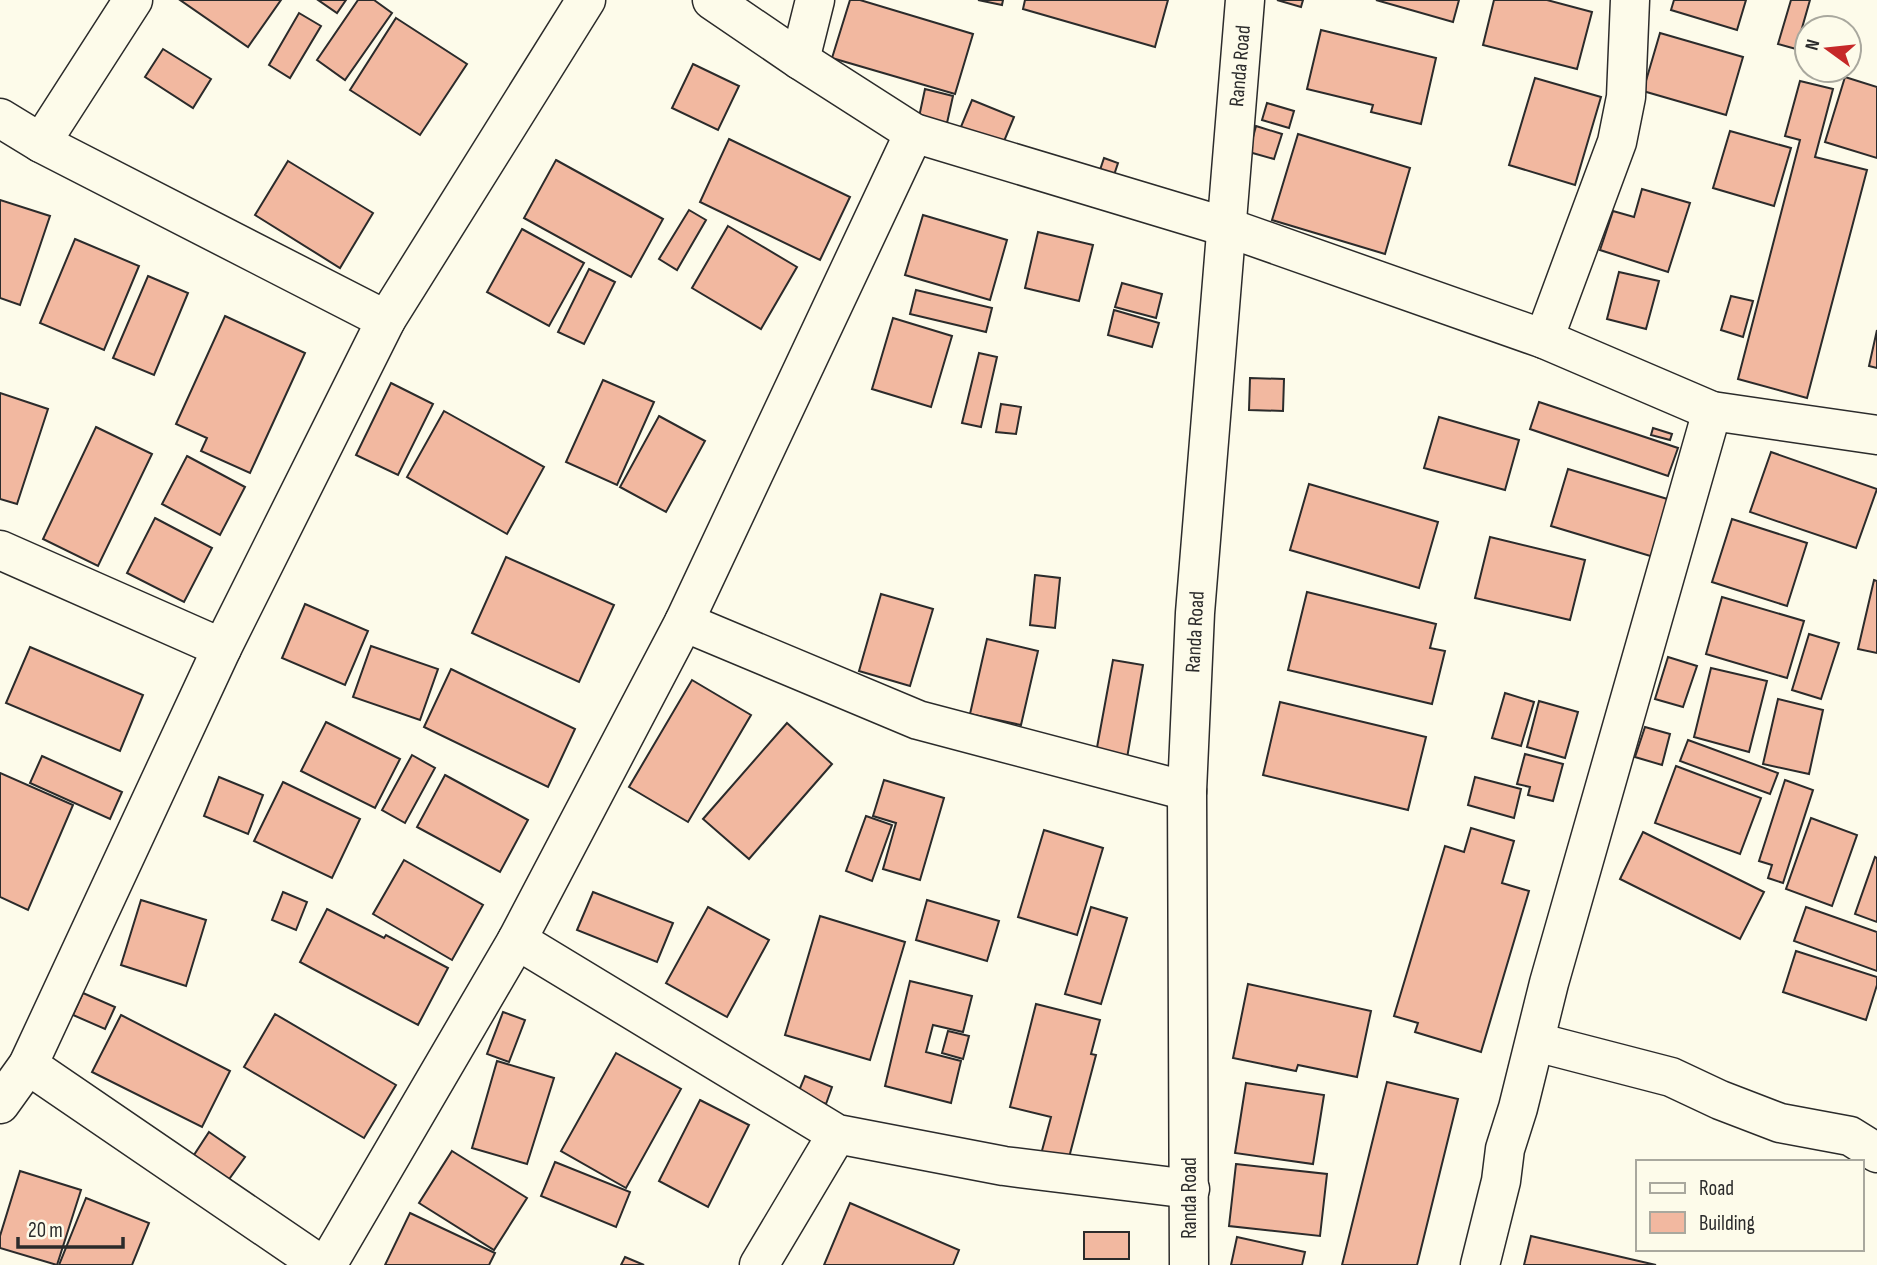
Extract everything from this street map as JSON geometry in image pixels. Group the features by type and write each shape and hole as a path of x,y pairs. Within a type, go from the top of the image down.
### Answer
{"street":[{"path":"41,143 133,0"},
{"path":"0,1104 28,1065 222,648 386,320 586,0"},
{"path":"712,0 914,132 1226,227 1544,339 1712,411 1877,435"},
{"path":"800,60 815,0"},
{"name":"Randa Road","path":"1189,1265 1187,791 1195,613 1245,0"},
{"path":"1544,339 1618,142 1626,97 1630,0"},
{"path":"0,118 41,143 386,320"},
{"path":"327,1265 517,940 684,622 914,132"},
{"path":"1480,1265 1501,1181 1505,1149 1536,1042 1549,983 1712,411"},
{"path":"0,550 222,648"},
{"path":"684,622 918,720 1187,791"},
{"path":"517,940 837,1134 1004,1166 1190,1189"},
{"path":"1536,1042 1671,1077 1720,1100 1780,1123 1868,1134"},
{"path":"28,1065 321,1265"},
{"path":"759,1265 837,1134"}],"building":[{"path":"180,0 281,0 248,47"},
{"path":"318,0 346,0 337,13"},
{"path":"358,0 374,0 392,13 345,80 317,60"},
{"path":"850,0 860,0 973,34 955,94 832,58"},
{"path":"978,0 1003,0 1002,5"},
{"path":"1025,0 1168,0 1155,47 1023,9"},
{"path":"1277,0 1303,0 1301,7"},
{"path":"1376,0 1459,0 1453,22"},
{"path":"1494,0 1547,0 1592,12 1577,69 1483,45"},
{"path":"1674,0 1746,0 1737,30 1671,10"},
{"path":"1791,0 1810,0 1806,14 1793,14 1793,48 1778,44"},
{"path":"299,13 321,26 290,78 269,65"},
{"path":"396,18 467,64 420,135 350,90"},
{"path":"1321,30 1436,58 1421,124 1371,112 1373,105 1307,89"},
{"path":"1660,33 1743,57 1726,115 1643,91"},
{"path":"163,49 211,79 193,108 145,77"},
{"path":"693,64 739,86 718,130 672,108"},
{"path":"1535,78 1601,97 1575,185 1509,165"},
{"path":"1863,83 1877,87 1877,158 1825,142 1843,84"},
{"path":"1799,84 1833,89 1815,157 1867,170 1807,398 1738,379 1800,140 1785,136"},
{"path":"925,89 953,96 947,123 919,117"},
{"path":"972,100 1014,117 1000,151 958,134"},
{"path":"1267,103 1294,111 1289,128 1262,120"},
{"path":"1256,126 1282,134 1274,159 1249,152"},
{"path":"1730,131 1791,148 1774,206 1713,188"},
{"path":"1298,134 1410,168 1385,254 1272,220"},
{"path":"729,139 850,197 820,260 700,202"},
{"path":"1104,158 1118,163 1109,190 1095,185"},
{"path":"556,160 663,219 631,277 524,218"},
{"path":"288,161 373,213 340,268 255,215"},
{"path":"1642,189 1690,203 1668,272 1600,250 1613,211 1634,217"},
{"path":"0,200 50,216 20,305 0,298"},
{"path":"689,210 706,220 677,270 659,259"},
{"path":"923,215 1007,240 990,300 905,275"},
{"path":"728,226 797,267 761,329 692,288"},
{"path":"522,229 584,263 549,326 487,292"},
{"path":"1038,232 1093,245 1079,301 1025,288"},
{"path":"75,239 139,266 104,350 40,323"},
{"path":"589,269 615,282 584,344 558,332"},
{"path":"1619,272 1659,281 1646,329 1607,319"},
{"path":"148,276 188,293 154,375 113,358"},
{"path":"1122,283 1162,294 1156,318 1115,307"},
{"path":"916,290 992,308 986,332 910,314"},
{"path":"1731,296 1753,301 1743,337 1721,330"},
{"path":"1114,310 1159,323 1152,347 1108,335"},
{"path":"225,316 305,353 250,473 201,451 207,438 176,424"},
{"path":"893,318 952,336 931,407 872,389"},
{"path":"1877,330 1877,368 1869,366"},
{"path":"979,353 997,357 981,427 962,423"},
{"path":"1250,378 1284,379 1283,411 1249,410"},
{"path":"603,380 654,402 617,485 566,462"},
{"path":"391,383 433,404 398,475 356,455"},
{"path":"0,393 48,409 17,504 0,499"},
{"path":"1539,402 1678,448 1668,476 1530,429"},
{"path":"1001,404 1021,407 1016,434 996,432"},
{"path":"444,411 544,467 507,534 407,477"},
{"path":"659,416 705,441 666,512 620,487"},
{"path":"1439,417 1519,440 1505,490 1424,468"},
{"path":"96,427 152,454 98,566 43,539"},
{"path":"1653,428 1672,434 1670,440 1651,435"},
{"path":"1771,452 1877,489 1856,548 1750,512"},
{"path":"187,456 245,487 220,535 162,504"},
{"path":"1568,469 1674,501 1657,558 1551,526"},
{"path":"1309,484 1438,522 1419,588 1290,550"},
{"path":"155,518 212,548 184,602 127,573"},
{"path":"1732,519 1807,543 1787,606 1712,582"},
{"path":"1490,537 1585,560 1570,620 1475,598"},
{"path":"506,557 614,605 579,682 472,633"},
{"path":"1035,575 1060,578 1055,628 1030,625"},
{"path":"1874,580 1877,581 1877,653 1858,649"},
{"path":"1307,592 1436,624 1430,648 1445,651 1432,704 1288,670"},
{"path":"881,594 933,609 910,686 859,671"},
{"path":"1722,597 1804,621 1787,678 1706,654"},
{"path":"305,604 368,631 345,685 282,658"},
{"path":"1809,634 1839,643 1821,699 1792,690"},
{"path":"987,639 1038,651 1021,725 970,714"},
{"path":"371,646 438,669 420,720 353,697"},
{"path":"30,647 143,695 120,751 6,703"},
{"path":"1668,657 1697,666 1683,707 1655,699"},
{"path":"1113,660 1143,665 1127,758 1096,753"},
{"path":"1711,668 1767,681 1749,752 1694,737"},
{"path":"451,669 575,729 548,787 424,727"},
{"path":"692,680 751,715 688,822 629,787"},
{"path":"1505,693 1534,702 1521,746 1492,738"},
{"path":"1778,699 1823,710 1809,774 1763,764"},
{"path":"1539,701 1578,712 1565,758 1527,747"},
{"path":"1280,702 1426,737 1408,810 1263,775"},
{"path":"326,722 400,759 375,808 301,771"},
{"path":"787,723 832,764 749,859 703,819"},
{"path":"1645,727 1670,734 1662,765 1635,757"},
{"path":"1688,740 1778,773 1770,794 1680,761"},
{"path":"1525,754 1563,764 1553,801 1528,795 1530,787 1517,784"},
{"path":"412,755 435,768 405,823 382,810"},
{"path":"42,756 122,792 110,819 30,783"},
{"path":"1676,766 1761,798 1740,854 1655,823"},
{"path":"0,773 73,805 28,910 0,897"},
{"path":"445,775 528,820 500,872 417,827"},
{"path":"219,777 263,795 248,834 204,816"},
{"path":"1475,777 1521,789 1514,818 1468,805"},
{"path":"884,780 944,798 920,880 883,869 896,823 873,816"},
{"path":"1785,780 1813,790 1783,883 1768,878 1772,865 1759,861"},
{"path":"283,782 360,819 332,878 254,841"},
{"path":"866,816 892,825 872,881 846,871"},
{"path":"1811,818 1857,835 1832,906 1786,889"},
{"path":"1471,828 1514,841 1502,883 1529,891 1481,1052 1415,1032 1418,1023 1394,1016 1445,846 1464,852"},
{"path":"1044,830 1103,848 1077,935 1018,917"},
{"path":"1643,832 1764,892 1740,939 1620,879"},
{"path":"1875,857 1877,858 1877,922 1855,914"},
{"path":"404,860 483,905 452,960 373,914"},
{"path":"283,892 307,902 296,930 272,920"},
{"path":"593,892 673,923 657,962 577,930"},
{"path":"141,900 206,920 186,986 121,965"},
{"path":"927,900 999,921 987,961 916,940"},
{"path":"708,907 769,940 727,1017 666,983"},
{"path":"1091,907 1127,918 1101,1004 1065,994"},
{"path":"1806,907 1877,932 1877,971 1794,941"},
{"path":"327,909 384,938 386,935 448,968 418,1025 300,962"},
{"path":"820,916 905,942 870,1060 785,1035"},
{"path":"1796,951 1877,977 1866,1020 1783,992"},
{"path":"910,981 972,996 963,1032 933,1025 926,1052 961,1061 951,1103 885,1086"},
{"path":"1248,984 1371,1011 1357,1077 1298,1065 1296,1071 1233,1058"},
{"path":"83,993 115,1007 105,1029 73,1015"},
{"path":"1036,1004 1100,1020 1091,1054 1096,1055 1067,1165 1040,1158 1051,1117 1010,1107"},
{"path":"503,1012 525,1020 509,1062 487,1054"},
{"path":"275,1014 396,1085 364,1138 244,1067"},
{"path":"121,1015 230,1071 202,1127 92,1072"},
{"path":"948,1031 969,1036 963,1059 942,1053"},
{"path":"616,1053 681,1089 626,1188 561,1151"},
{"path":"497,1061 554,1078 527,1164 472,1148"},
{"path":"805,1076 832,1087 826,1104 798,1093"},
{"path":"1387,1082 1458,1099 1417,1265 1342,1265"},
{"path":"1246,1083 1324,1095 1313,1164 1235,1153"},
{"path":"700,1100 749,1125 708,1207 659,1181"},
{"path":"209,1132 245,1157 227,1182 192,1158"},
{"path":"452,1151 527,1198 494,1250 419,1203"},
{"path":"555,1162 630,1192 616,1227 541,1196"},
{"path":"1236,1164 1327,1174 1320,1236 1229,1226"},
{"path":"20,1171 81,1190 57,1265 0,1248 0,1236"},
{"path":"86,1198 149,1223 132,1265 59,1265"},
{"path":"850,1203 959,1250 953,1265 824,1265"},
{"path":"410,1213 495,1253 489,1265 385,1265"},
{"path":"1084,1232 1129,1232 1129,1259 1084,1259"},
{"path":"1531,1236 1656,1265 1524,1265"},
{"path":"1237,1237 1305,1252 1302,1265 1231,1265"},
{"path":"625,1257 644,1265 621,1265"}]}
